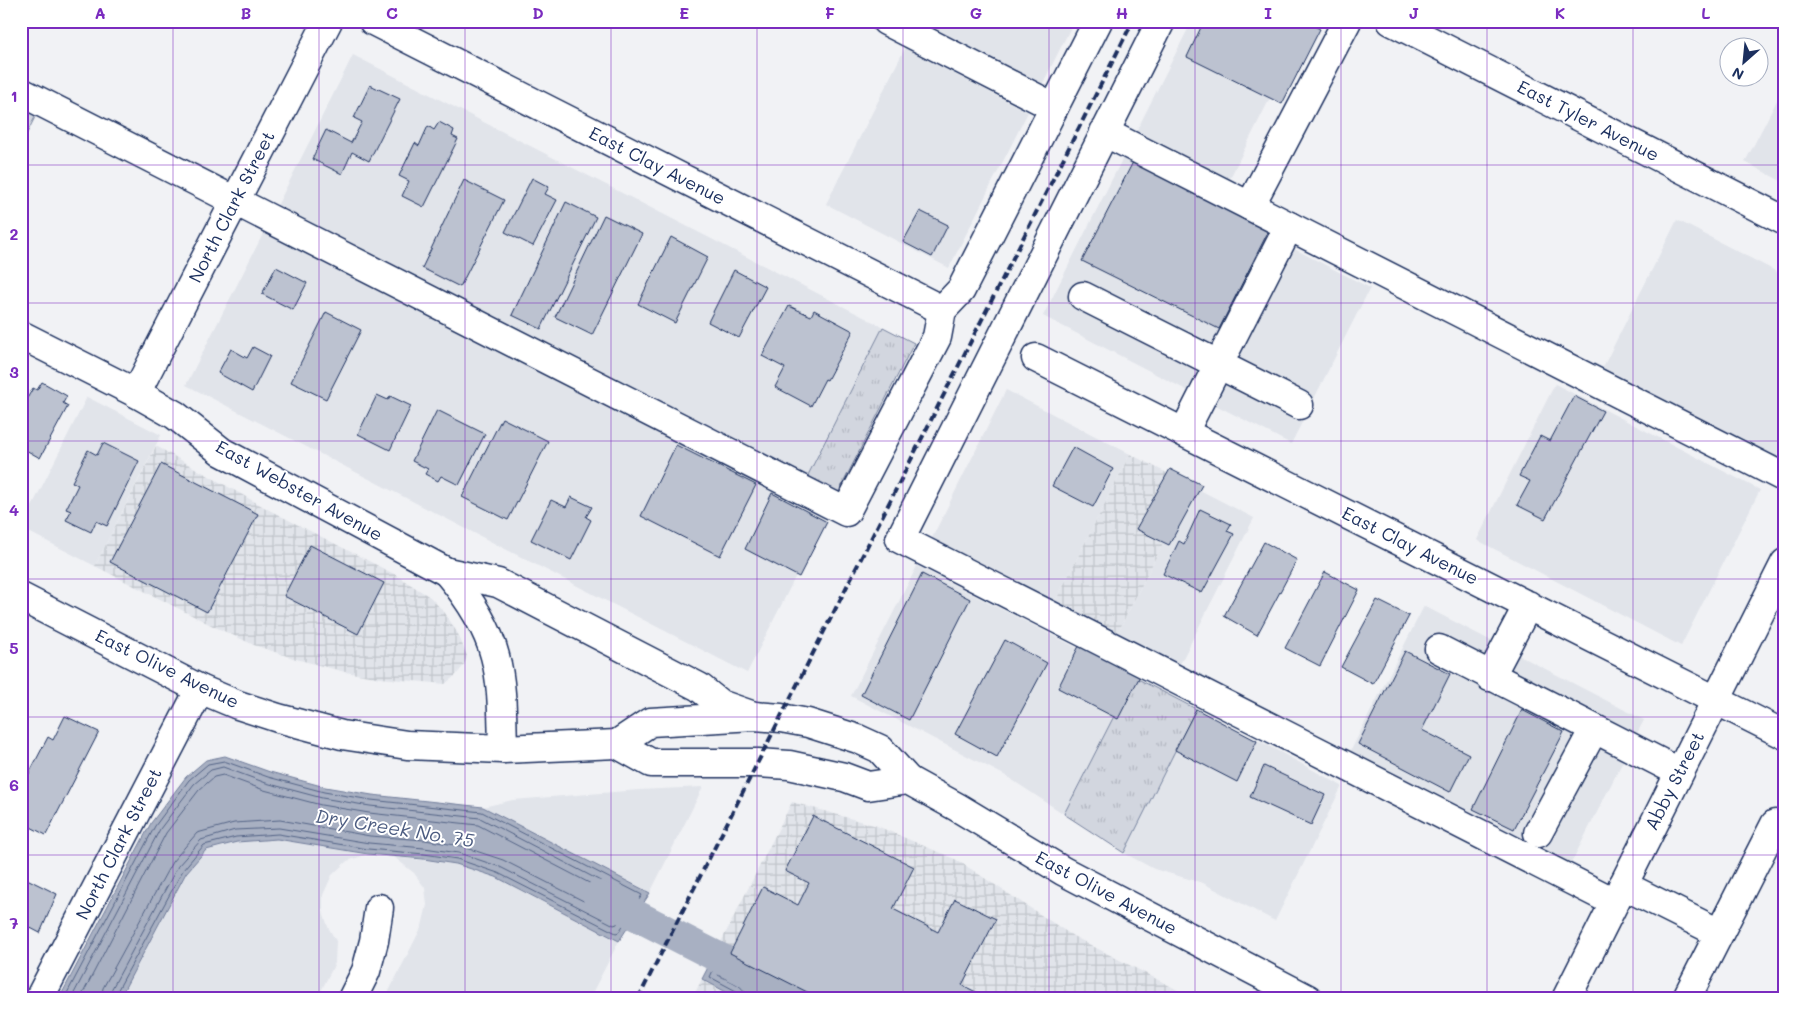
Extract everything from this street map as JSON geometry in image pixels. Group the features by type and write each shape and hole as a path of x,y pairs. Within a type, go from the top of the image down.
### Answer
{"street":[{"name":"North Clark Street","path":"136,393 328,21"},
{"name":"East Clay Avenue","path":"373,21 942,310"},
{"path":"886,21 1054,107"},
{"path":"21,92 846,512 937,337 942,310 961,290 1098,21"},
{"path":"1161,21 900,539 1618,893 1719,933"},
{"path":"1250,206 1347,21"},
{"name":"East Tyler Avenue","path":"1391,21 1785,221"},
{"path":"1104,132 1785,478"},
{"path":"1184,432 1289,226"},
{"path":"1083,296 1299,405"},
{"name":"East Webster Avenue","path":"21,336 136,393 175,415 222,452 447,572 498,583 699,687 720,704 754,716"},
{"name":"East Clay Avenue","path":"1036,358 1785,735"},
{"name":"Abby Street","path":"1566,999 1785,563"},
{"name":"East Webster Avenue","path":"447,572 465,594 478,616 495,654 502,700 503,749"},
{"name":"East Olive Avenue","path":"21,597 200,689 238,705 278,718 342,735 407,745 503,749 617,744 650,722 754,716 808,723 858,739 880,749 908,780 1099,891 1308,999"},
{"path":"1490,677 1528,605"},
{"path":"1439,649 1490,677 1679,772"},
{"name":"North Clark Street","path":"39,999 200,689"},
{"path":"1538,833 1594,729"},
{"path":"617,744 651,764 758,763 788,765 827,772 868,786 908,780"},
{"path":"1686,999 1775,824 1785,829"},
{"path":"352,999 366,971 374,941 379,908"}],"shaded area":[{"path":"899,21 1074,21 1038,93"},
{"path":"1192,21 1292,21 1305,28 1215,208 1370,288 1291,444 1043,316"},
{"path":"905,48 1028,112 949,268 826,204"},
{"path":"353,55 883,327 804,483 275,210"},
{"path":"1785,85 1785,183 1745,162"},
{"path":"1677,220 1785,276 1785,441 1770,471 1596,381"},
{"path":"265,230 825,518 747,673 186,385"},
{"path":"1555,384 1760,490 1681,646 1477,540"},
{"path":"1006,390 1130,454 1051,610 928,546"},
{"path":"87,397 161,435 95,566 21,528"},
{"path":"156,446 271,511 394,574 430,597 445,613 458,634 467,656 464,665 445,684 381,678 345,672 296,659 254,645 95,566"},
{"path":"1130,454 1192,486 1113,642 1051,610"},
{"path":"1192,486 1254,518 1175,674 1113,642"},
{"path":"917,566 1134,677 1064,814 1006,776 851,696"},
{"path":"1424,606 1644,720 1565,875 1345,762"},
{"path":"1196,709 1342,786 1275,921 1203,883 1154,869 1124,853"},
{"path":"703,787 650,893 483,807 513,800"},
{"path":"792,802 877,826 957,860 1073,936 1172,987 1167,999 826,999 718,948"},
{"path":"277,839 368,854 347,861 332,875 323,895 323,911 328,927 336,941 335,963 317,999 119,999 186,873 206,850 237,842"},
{"path":"394,857 456,864 496,877 619,941 589,999 385,999 422,926 427,905 425,888 414,873"},
{"path":"702,979 739,999 692,999"},
{"path":"1172,987 1195,999 1167,999"}],"green space":[{"path":"21,105 37,113 21,145"},
{"path":"883,327 914,343 835,499 804,483"},
{"path":"1134,677 1196,709 1124,853 1064,814"}],"water":[{"path":"225,756 270,772 325,787 372,795 483,807 650,893 619,941 496,877 456,864 368,854 277,839 237,842 206,850 186,873 119,999 59,999 151,823 186,777 206,760"},
{"path":"718,948 826,999 739,999 702,979"}],"building":[{"path":"1204,21 1304,21 1320,29 1282,104 1187,57"},
{"path":"370,85 400,99 369,161 352,152 342,174 312,159 326,130 351,143 362,122 354,118"},
{"path":"439,122 454,130 452,136 458,139 424,207 402,196 409,181 399,176 415,143 419,146 428,126 434,130"},
{"path":"1133,162 1269,230 1219,329 1082,261"},
{"path":"532,178 549,187 545,194 557,200 533,246 505,232"},
{"path":"464,180 504,200 460,287 422,268"},
{"path":"566,202 596,217 541,329 512,315"},
{"path":"920,211 948,225 932,257 903,242"},
{"path":"604,215 642,234 592,335 555,317"},
{"path":"671,237 708,257 675,323 638,304"},
{"path":"276,267 307,283 293,310 262,294"},
{"path":"734,270 766,287 739,338 708,322"},
{"path":"789,306 811,316 814,310 853,331 811,406 775,387 785,368 762,356"},
{"path":"326,312 361,330 326,399 291,382"},
{"path":"253,347 270,356 252,392 218,373 231,349 247,358"},
{"path":"42,382 67,396 63,403 68,406 40,458 24,449 21,453 21,409 33,388 37,390"},
{"path":"377,395 388,400 390,396 411,406 390,450 358,434"},
{"path":"1574,396 1603,411 1545,519 1517,505 1530,481 1519,476 1540,436 1550,441"},
{"path":"437,410 485,434 459,485 441,476 438,481 425,474 428,469 412,461"},
{"path":"502,418 548,441 508,520 462,497"},
{"path":"103,443 139,461 107,526 96,521 91,532 66,520 71,511 66,509 78,485 72,482 88,450 97,455"},
{"path":"676,445 756,485 720,556 641,516"},
{"path":"1073,447 1113,469 1093,507 1052,486"},
{"path":"161,464 258,514 207,612 110,562"},
{"path":"1170,469 1202,485 1169,545 1136,529"},
{"path":"772,493 827,522 799,577 745,549"},
{"path":"571,497 592,507 586,517 591,520 571,560 531,540 551,500 566,507"},
{"path":"1200,509 1231,524 1227,531 1234,534 1202,593 1163,574 1179,541 1184,544"},
{"path":"1264,542 1297,560 1257,635 1224,616"},
{"path":"310,545 384,583 358,634 284,596"},
{"path":"1325,572 1359,590 1320,666 1285,648"},
{"path":"922,574 970,599 909,720 861,695"},
{"path":"1377,600 1409,616 1373,684 1341,667"},
{"path":"1005,640 1047,663 997,757 955,734"},
{"path":"1079,646 1140,676 1118,719 1058,688"},
{"path":"1405,651 1450,674 1422,730 1469,754 1450,792 1358,744"},
{"path":"1196,709 1257,741 1237,782 1175,750"},
{"path":"1522,710 1564,732 1514,829 1473,809"},
{"path":"65,716 99,732 46,835 21,822 21,789 48,737 53,740"},
{"path":"1264,766 1325,795 1311,825 1250,797"},
{"path":"813,816 914,867 893,909 938,932 955,899 996,919 962,985 990,999 821,999 730,953 763,887 798,905 809,883 785,871"},
{"path":"21,876 57,894 40,933 21,923"}],"waterway":[{"name":"Dry Creek No. 75","path":"598,896 800,999"}],"railway":[{"path":"638,999 1133,21"}]}
